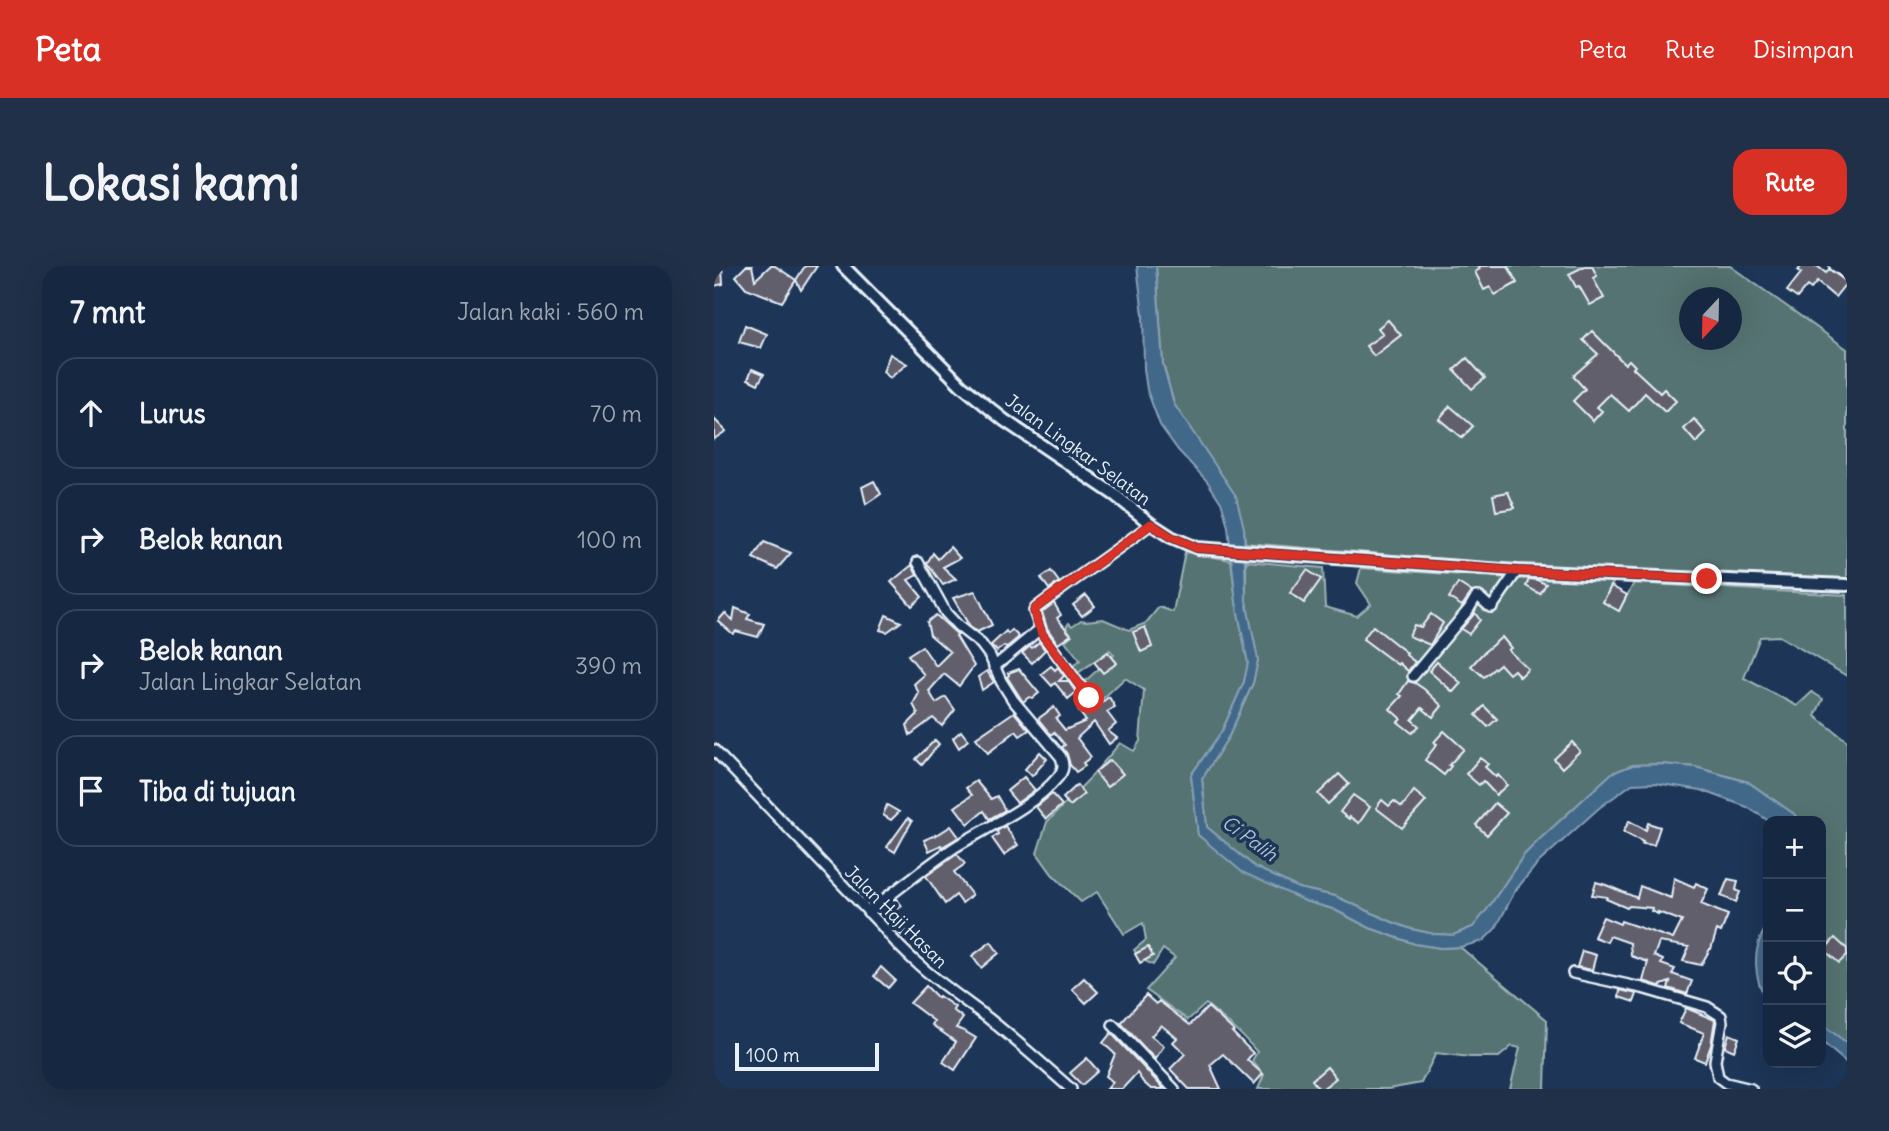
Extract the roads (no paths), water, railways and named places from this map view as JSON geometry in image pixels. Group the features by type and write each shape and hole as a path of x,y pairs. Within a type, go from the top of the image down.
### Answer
{"street":[{"name":"Jalan Lingkar Selatan","path":"843,266 961,385 1004,420 1115,495 1151,524 1171,537 1197,548 1517,571 1847,585"},
{"path":"1835,266 1847,274"},
{"path":"1089,698 1040,629 1034,614 1036,608 1151,524"},
{"path":"868,912 957,846 1028,803 1063,770 1061,757 1013,700 990,656 981,644 946,613 918,562"},
{"path":"1413,676 1476,597 1492,607 1517,571"},
{"path":"994,667 1040,629"},
{"name":"Jalan Haji Hasan","path":"714,750 917,964 1024,1046 1071,1089"},
{"path":"1573,973 1642,988 1707,1007 1718,1013 1722,1022 1715,1061 1718,1077 1726,1083 1751,1089"},
{"path":"1113,1025 1174,1089"}],"water":[{"path":"1137,266 1156,266 1163,364 1174,404 1236,496 1244,528 1246,601 1258,660 1253,683 1229,736 1202,779 1207,827 1255,867 1298,888 1335,896 1411,929 1453,935 1473,927 1524,855 1540,839 1612,773 1633,765 1695,767 1748,782 1795,816 1763,817 1747,807 1701,790 1655,783 1632,784 1599,808 1537,864 1515,891 1496,928 1483,941 1460,947 1441,948 1415,944 1370,928 1333,909 1305,901 1242,872 1198,835 1191,775 1222,731 1244,682 1248,663 1236,602 1228,527 1222,504 1207,481 1178,450 1160,425 1147,390"},
{"path":"1763,934 1763,993 1756,964"},
{"path":"1826,1028 1847,1043 1847,1063 1826,1045"}],"water label":[{"name":"Ci Palih","path":"1250,838"}]}
